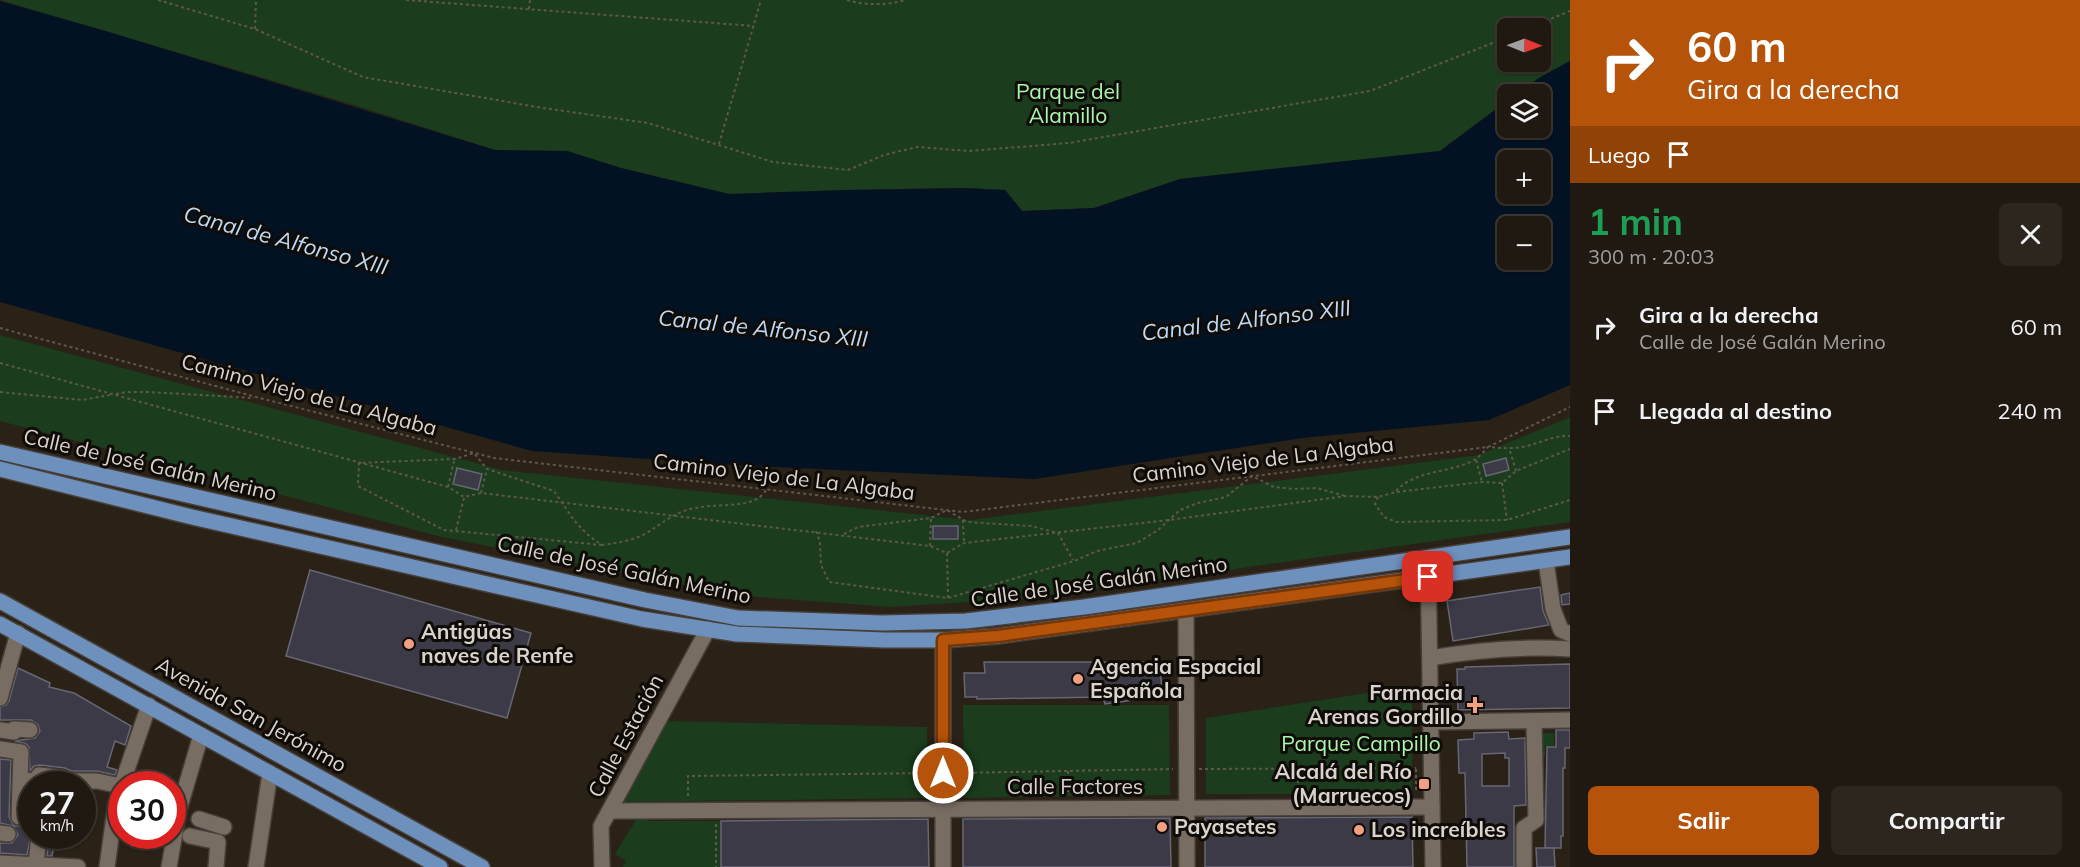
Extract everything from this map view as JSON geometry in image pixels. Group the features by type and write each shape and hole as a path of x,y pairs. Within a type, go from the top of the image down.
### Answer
{"main road":[{"name":"Calle de José Galán Merino","path":"0,452 633,597 738,618 882,623 966,621 1570,537"},
{"name":"Calle de José Galán Merino","path":"0,469 203,520 642,619 737,634 943,640 998,636 1570,557"},
{"name":"Avenida San Jerónimo","path":"0,601 482,867"},
{"name":"Avenida San Jerónimo","path":"0,624 440,867"}],"street":[{"path":"1428,558 1433,867"},
{"path":"1546,561 1553,609 1561,630 1570,634"},
{"path":"1186,611 1187,867"},
{"name":"Calle Estación","path":"602,867 601,826 708,629"},
{"path":"0,698 18,633"},
{"path":"943,640 943,867"},
{"path":"1430,658 1503,648 1570,649"},
{"path":"127,771 149,705"},
{"path":"1431,722 1570,720"},
{"path":"1524,867 1524,828 1536,820 1534,722"},
{"path":"0,730 14,732 14,729 30,730"},
{"path":"169,867 179,810 201,735"},
{"path":"0,749 21,752 21,771"},
{"path":"256,867 270,773"},
{"name":"Calle Factores","path":"610,810 1432,807"},
{"path":"206,839 211,823"},
{"path":"190,836 218,842 216,867"},
{"path":"36,864 38,849"},
{"path":"107,867 109,849"},
{"path":"0,863 78,867"}],"path":[{"path":"158,0 255,28 363,77 543,108 648,123 773,162 848,170 884,155 917,147 969,151 1069,143 1370,91 1497,41"},
{"path":"255,28 256,0"},
{"path":"406,0 754,26"},
{"path":"529,9 530,0"},
{"path":"719,144 761,0"},
{"path":"847,0 860,4 890,4 906,0"},
{"path":"1551,19 1570,11"},
{"name":"Camino Viejo de La Algaba","path":"0,328 494,458 963,512 1488,447 1570,407"},
{"path":"0,363 448,487 464,497 481,493 816,531 930,546 947,553"},
{"path":"0,392 82,400 137,392 260,398"},
{"path":"1396,492 1404,483 1417,476 1476,460 1488,447 1509,449 1524,447 1548,438 1570,436"},
{"path":"1509,449 1516,471"},
{"path":"947,553 964,543 1169,520 1346,496 1378,497 1396,492 1482,482 1502,483 1516,471 1570,449"},
{"path":"359,463 455,459 474,453 487,469 554,491 574,522 586,535 602,545"},
{"path":"448,487 455,459"},
{"path":"1476,460 1482,482"},
{"path":"359,463 358,486 444,530 602,545 621,543 643,535 672,516 705,506 757,499 767,490"},
{"path":"481,493 487,469"},
{"path":"816,531 820,542 821,565 829,582 948,597 1074,561 1097,551 1137,543 1158,530 1180,510 1198,503 1226,497 1252,476 1274,486 1294,489 1317,488 1346,496"},
{"path":"1502,483 1507,520"},
{"path":"456,530 464,497"},
{"path":"1378,497 1375,504 1384,518 1396,522 1507,520 1570,500"},
{"path":"842,535 858,527 931,518 947,510 963,520 1005,526 1031,526 1058,533 1074,561"},
{"path":"930,546 931,518"},
{"path":"963,520 964,543"},
{"path":"947,553 948,597"},
{"path":"1298,768 1298,807"},
{"path":"688,809 688,776 1416,768"},
{"path":"1068,771 1069,808"},
{"path":"716,809 716,867"}],"green space":[{"name":"Parque del Alamillo","path":"0,0 1570,0 1570,61 1551,71 1551,18 1497,18 1497,72 1550,72 1530,84 1497,84 1497,108 1440,151 1180,179 1094,208 1022,211 1005,190 965,188 729,194 621,168 567,151 495,150 351,104"},
{"path":"0,335 502,470 970,520 1479,455 1570,417 1570,522 1020,599 890,607 733,595 438,536 0,421"},
{"name":"Parque Campillo","path":"1412,686 1412,794 1206,794 1206,718"},
{"path":"963,705 1169,705 1170,795 964,798"},
{"path":"661,721 927,727 928,798 616,802"},
{"path":"1537,733 1554,733 1554,746 1545,746 1545,757 1537,757"},
{"path":"639,815 650,821 721,821 721,867 623,867 626,861 615,854"}],"water":[{"name":"Canal de Alfonso XIII","path":"0,1 495,150 567,151 621,168 729,194 965,188 1005,190 1022,211 1094,208 1180,179 1440,151 1497,108 1497,138 1551,138 1551,84 1530,84 1570,61 1570,385 1489,420 1302,438 1035,479 749,466 532,451 0,302"}],"building":[{"path":"1506,458 1509,470 1486,476 1483,464"},
{"path":"457,468 482,474 478,490 453,484"},
{"path":"933,526 958,526 958,539 933,539"},
{"name":"Antigüas naves de Renfe","path":"310,570 531,633 507,718 286,656"},
{"path":"1540,587 1543,611 1549,625 1453,641 1447,601"},
{"path":"1570,593 1570,604 1562,605 1561,595"},
{"path":"984,662 1160,662 1162,696 1105,704 1103,697 977,699 977,697 965,697 964,673 985,673"},
{"path":"1570,664 1570,708 1458,710 1457,669"},
{"path":"18,668 50,683 49,687 74,693 131,726 125,745 115,741 107,767 117,771 108,771 108,773 71,771 65,768 40,765 34,766 30,771 29,747 15,741 35,738 40,731 38,725 31,720 0,720 0,707 9,701"},
{"path":"1556,730 1570,730 1570,748 1565,748 1565,768 1563,768 1563,836 1561,836 1561,848 1545,848 1547,747 1556,747"},
{"path":"1508,732 1509,739 1525,738 1526,805 1514,806 1514,867 1467,867 1465,773 1459,773 1458,740 1474,739 1474,733","holes":["1505,753 1505,758 1509,758 1509,786 1482,786 1482,754"]},
{"path":"0,759 11,760 9,817 14,826 18,826 18,835 13,826 0,823"},
{"path":"1412,817 1413,867 1205,867 1205,818"},
{"path":"1170,818 1171,867 963,867 963,819"},
{"path":"928,819 929,867 721,867 721,821"},
{"path":"18,835 18,849 28,849 27,855 0,853 0,843 12,843"},
{"path":"1536,848 1554,848 1555,867 1537,867"},
{"path":"48,849 53,849 52,856 47,856"}],"place":[{"name":"Antigüas naves de Renfe","path":"409,644"},
{"name":"Agencia Espacial Española","path":"1078,679"},
{"name":"Farmacia Arenas Gordillo","path":"1475,705"},
{"name":"Alcalá del Río (Marruecos)","path":"1424,784"},
{"name":"Payasetes","path":"1162,827"},
{"name":"Los increíbles","path":"1359,830"}],"route":[{"path":"943,773 943,640 998,636 1428,577"}]}
